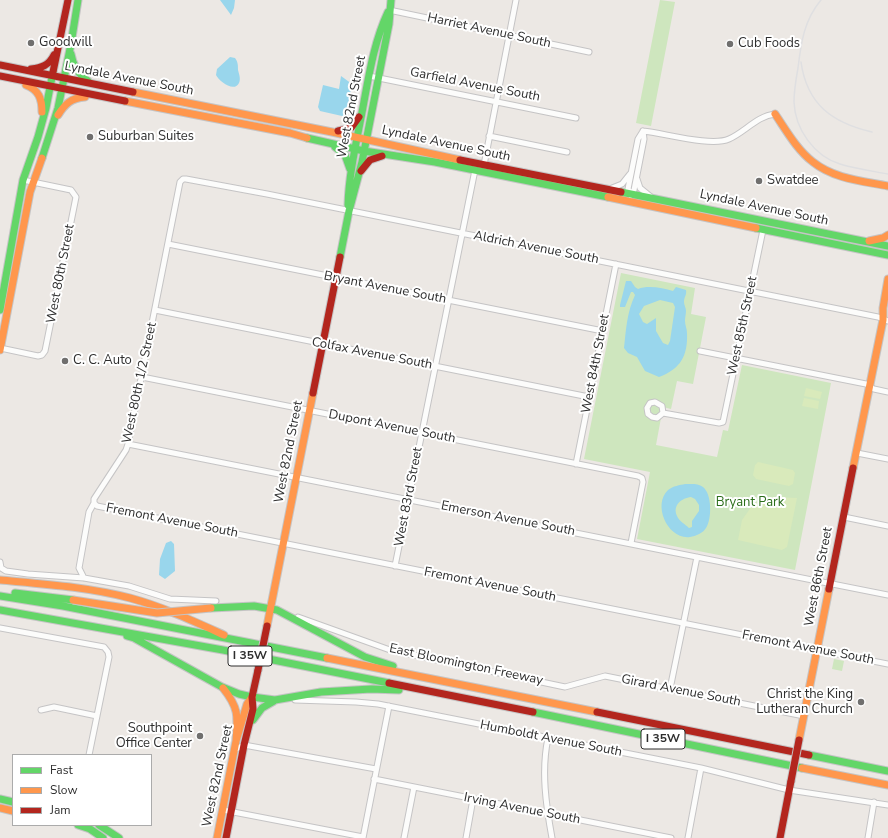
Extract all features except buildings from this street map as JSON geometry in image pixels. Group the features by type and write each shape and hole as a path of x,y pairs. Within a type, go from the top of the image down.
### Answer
{"main road":[{"path":"0,310 23,180 42,122 51,87 68,0"},
{"path":"0,349 33,182 42,162 54,122 71,44 78,0"},
{"name":"West 82nd Street","path":"226,838 246,734 253,709 252,697 271,608 348,211 359,175 364,151 388,25 391,0"},
{"name":"West 82nd Street","path":"348,211 348,193 351,171 369,76 382,24 389,10"},
{"path":"23,70 43,67 51,62 60,42"},
{"path":"71,44 71,60 74,68 80,75 92,83"},
{"name":"Lyndale Avenue South","path":"0,65 332,132 484,166 609,189 630,197 654,198 888,246"},
{"name":"Lyndale Avenue South","path":"0,76 290,133 330,144 364,151 434,161 475,170 630,197 763,230 888,255"},
{"path":"14,79 38,91 43,108 42,122"},
{"path":"54,122 62,109 72,98 92,95"},
{"path":"332,132 347,131 354,127 363,108"},
{"path":"775,114 804,154 823,170 846,178 888,186"},
{"path":"330,144 343,152 348,159 351,171"},
{"path":"359,175 370,160 385,155"},
{"path":"864,241 883,238 888,235"},
{"name":"West 86th Street","path":"886,321 883,308 888,279"},
{"name":"West 86th Street","path":"780,838 856,453 888,311"},
{"path":"0,580 83,589 128,598 181,616 240,642"},
{"path":"0,591 73,600 157,613 254,606 271,608 284,612 338,644 365,657 400,668 418,676"},
{"name":"I 35W","path":"0,596 63,606 888,771"},
{"name":"I 35W","path":"0,610 112,628 888,785"},
{"path":"62,620 134,638 222,687 239,694 279,700"},
{"path":"222,687 231,698 237,710 236,741"},
{"path":"246,734 258,710 268,703 279,700 321,692 358,689 438,693"},
{"name":"West 82nd Street","path":"216,838 220,826 236,741 247,704 252,697"},
{"path":"0,799 12,802"},
{"path":"0,808 12,811"},
{"path":"80,826 103,838"},
{"path":"100,826 118,838"}],"street":[{"path":"484,166 516,0"},
{"name":"Harriet Avenue South","path":"389,10 589,52"},
{"name":"Garfield Avenue South","path":"369,76 576,118"},
{"path":"643,131 718,142 729,139 767,114 775,114"},
{"path":"630,197 628,188 631,171 638,139 643,131"},
{"path":"630,197 634,190 637,176 644,139 643,131"},
{"path":"489,136 567,152"},
{"name":"West 83rd Street","path":"396,566 475,170"},
{"path":"609,189 615,188 622,184 631,171"},
{"path":"637,176 640,188 654,198"},
{"name":"Aldrich Avenue South","path":"183,179 186,178 750,291 878,317 886,321"},
{"name":"West 80th 1/2 Street","path":"84,578 79,568 89,512 94,503 94,499 126,450 128,444 180,182 183,179"},
{"path":"23,180 33,182"},
{"name":"West 80th Street","path":"0,349 38,356 42,355 45,350 75,203 76,197 74,192 71,190 33,182"},
{"name":"West 85th Street","path":"663,413 719,423 723,422 763,230"},
{"name":"Bryant Avenue South","path":"168,244 603,331"},
{"name":"West 84th Street","path":"576,464 616,264"},
{"name":"Colfax Avenue South","path":"155,310 589,397"},
{"path":"700,351 866,384 874,389 888,392"},
{"name":"Dupont Avenue South","path":"142,377 638,476 642,478 643,482 631,543"},
{"name":"Emerson Avenue South","path":"128,444 888,595"},
{"path":"856,453 888,459"},
{"name":"Fremont Avenue South","path":"94,503 97,506 283,544 888,664"},
{"path":"844,517 888,526"},
{"path":"670,689 697,557"},
{"path":"0,562 1,568 6,571 84,578 129,586 170,599 216,601"},
{"name":"East Bloomington Freeway","path":"284,612 390,650 565,687 605,676"},
{"path":"0,628 104,647 108,652 109,657 89,754"},
{"name":"Girard Avenue South","path":"605,676 804,716"},
{"name":"Humboldt Avenue South","path":"279,700 356,702 389,706 701,768 789,790 888,804"},
{"path":"223,810 363,837 389,706"},
{"path":"40,710 54,707 97,716"},
{"path":"548,738 544,759 544,773 552,838"},
{"path":"234,750 244,745 376,769"},
{"path":"688,838 701,768"},
{"name":"Irving Avenue South","path":"374,779 671,838"},
{"path":"404,838 414,787"},
{"path":"466,838 473,799"},
{"path":"868,838 874,802"}],"green space":[{"path":"660,0 675,2 651,126 636,123"},
{"name":"Bryant Park","path":"621,273 695,288 691,314 706,317 693,384 677,381 671,409 663,407 656,445 717,457 723,430 728,431 742,365 831,383 795,570 637,539 650,472 584,459"},
{"path":"806,388 822,392 820,399 804,396"},
{"path":"804,398 819,401 818,409 802,406"},
{"path":"758,462 793,470 795,473 793,484 789,486 756,479 753,475 755,465"},
{"path":"773,497 797,498 787,547 782,550 738,540 742,520 754,503"},
{"path":"834,659 844,661 842,671 832,669"}],"water":[{"path":"220,0 235,0 231,15"},
{"path":"230,57 235,58 237,61 240,76 239,83 234,87 223,83 216,75 217,69"},
{"path":"341,76 352,84 346,115 342,116 320,111 318,107 323,85 339,89"},
{"path":"626,281 631,281 638,289 651,287 673,291 676,287 686,290 684,302 687,333 686,348 682,360 673,370 659,377 645,371 637,357 628,353 624,348 626,327 632,301 635,295 633,292 631,292 625,307 620,307","holes":["660,300 673,303 675,307 670,341 668,345 663,343 656,331 656,318 647,324 643,322 639,314 644,306"]},
{"path":"685,484 694,484 703,487 708,495 710,507 709,519 706,528 699,534 690,537 675,533 669,527 662,512 663,496 668,490","holes":["691,497 695,499 699,505 699,511 692,521 692,527 689,528 678,518 676,509 677,505 684,499"]},
{"path":"171,541 174,544 175,571 165,579 159,575 160,559 166,543"}],"railway":[{"path":"821,0 807,24 802,41 794,98 795,112 798,122 808,140 822,155 840,164 888,174"},
{"path":"801,62 804,77 809,90 824,110 845,123 872,132"}],"traffic: fast":[{"path":"42,158 58,108 78,0"},
{"path":"340,257 349,211 362,162 389,24 391,0"},
{"path":"348,205 352,168 370,71 379,35 388,12"},
{"path":"71,54 76,69 81,76 88,81"},
{"path":"0,310 23,180 38,137 46,108 53,72"},
{"path":"307,138 364,151 435,162 608,197"},
{"path":"335,147 345,155 350,169"},
{"path":"621,192 888,246"},
{"path":"756,228 888,255"},
{"path":"15,593 73,600"},
{"path":"0,596 63,606 327,658"},
{"path":"211,608 254,606 277,610 365,657 393,666"},
{"path":"0,610 223,650 389,683"},
{"path":"127,636 134,638 222,687 239,694 252,697 275,700 321,692 371,689 399,690"},
{"path":"253,720 262,708 274,701"},
{"path":"533,712 802,768"},
{"path":"809,755 888,771"},
{"path":"0,799 12,802"},
{"path":"81,826 90,829 103,838"},
{"path":"101,826 119,838"}],"traffic: slow":[{"path":"26,85 37,92 40,99 42,112"},
{"path":"133,92 332,132 460,160"},
{"path":"58,115 69,102 85,97"},
{"path":"125,101 290,133 307,138"},
{"path":"775,114 792,140 802,152 821,168 839,176 888,186"},
{"path":"0,350 30,192 42,158"},
{"path":"608,197 756,228"},
{"path":"869,241 883,238 888,235"},
{"path":"853,468 883,320 883,308 888,279"},
{"path":"267,626 313,393"},
{"path":"0,580 114,594 166,610 224,635"},
{"path":"799,740 829,589"},
{"path":"73,600 157,613 211,608"},
{"path":"327,658 597,712"},
{"path":"223,688 235,707 237,719 236,741"},
{"path":"217,838 236,741 247,704 252,697"},
{"path":"802,768 888,785"},
{"path":"0,808 12,811"}],"traffic: jam":[{"path":"53,72 68,0"},
{"path":"31,69 39,68 45,65 54,55"},
{"path":"0,65 133,92"},
{"path":"0,76 125,101"},
{"path":"338,131 351,128 359,117"},
{"path":"361,171 370,160 382,156"},
{"path":"460,160 621,192"},
{"path":"313,393 340,257"},
{"path":"829,589 853,468"},
{"path":"258,670 267,626"},
{"path":"226,838 244,745 253,709 252,697 258,670"},
{"path":"389,683 533,712"},
{"path":"597,712 809,755"},
{"path":"791,781 799,740"},
{"path":"780,838 791,781"}],"place":[{"name":"Goodwill","path":"31,43"},
{"name":"Cub Foods","path":"730,44"},
{"name":"Suburban Suites","path":"90,137"},
{"name":"Swatdee","path":"759,181"},
{"name":"C. C. Auto","path":"65,361"},
{"name":"Christ the King Lutheran Church","path":"861,702"},
{"name":"Southpoint Office Center","path":"200,736"}]}
